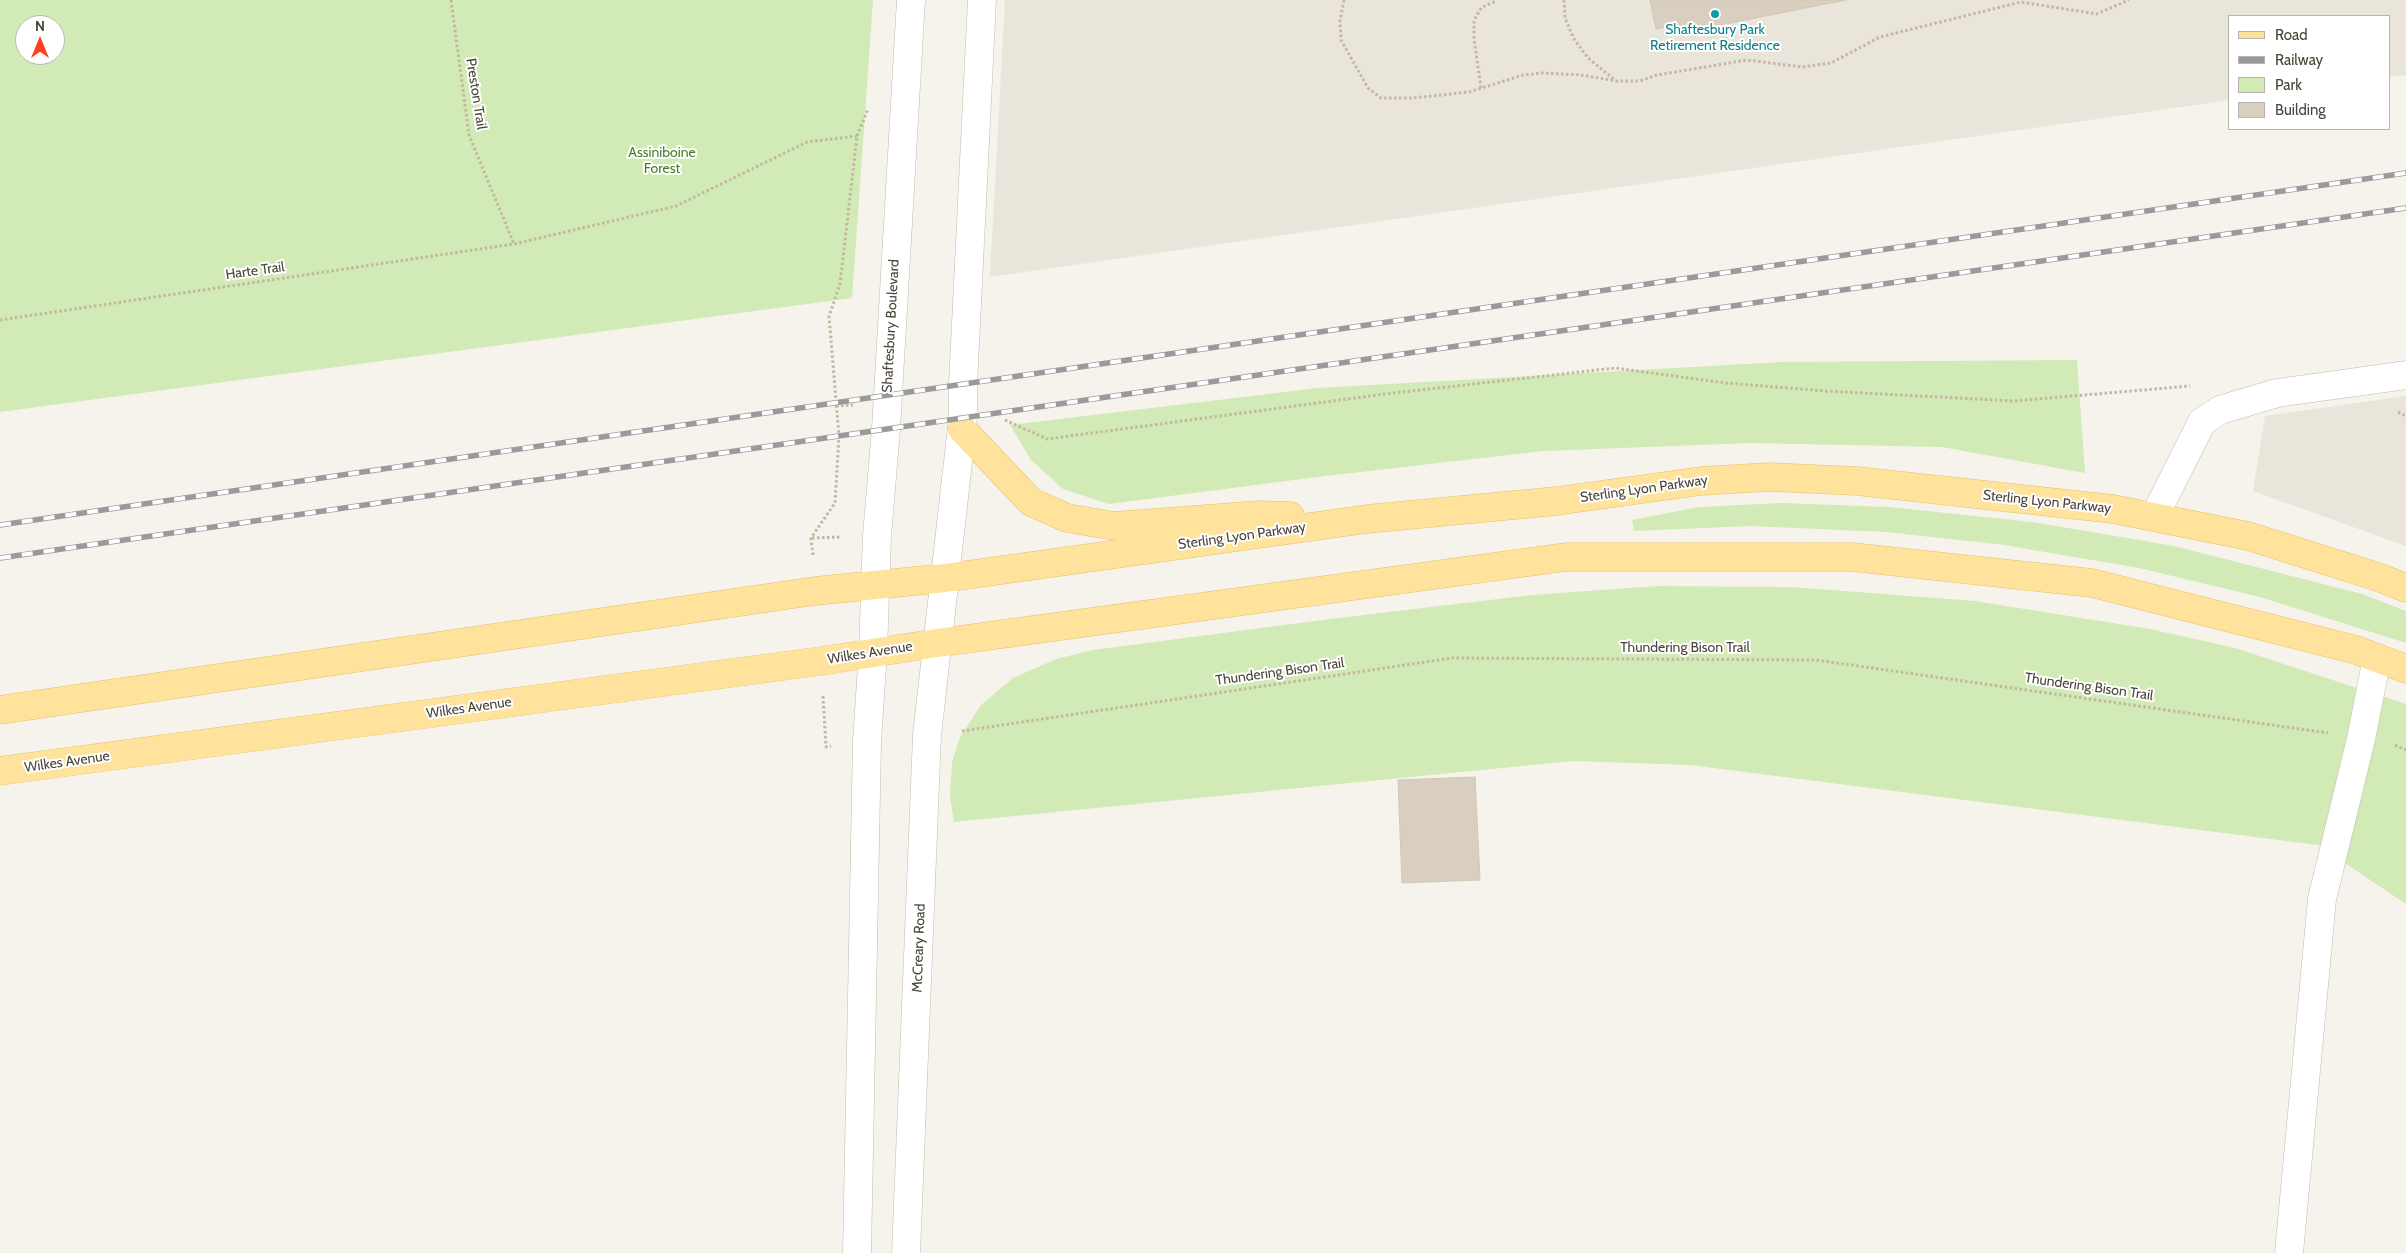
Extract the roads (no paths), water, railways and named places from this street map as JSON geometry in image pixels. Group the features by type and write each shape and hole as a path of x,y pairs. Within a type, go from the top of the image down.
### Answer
{"main road":[{"path":"962,429 1031,502 1067,518 1114,526 1260,515 1367,519"},
{"name":"Sterling Lyon Parkway","path":"876,585 945,578 1367,519 1556,501 1702,481 1770,477 1857,481 2113,509 2248,536 2406,588"},
{"path":"937,643 1566,557 1852,557 2092,583 2356,650 2406,669"},
{"path":"0,710 806,593 876,585"},
{"name":"Wilkes Avenue","path":"0,771 937,643"}],"street":[{"name":"Shaftesbury Boulevard","path":"873,652 886,403 911,0"},
{"path":"937,643 962,429 962,395 982,0"},
{"path":"2154,517 2202,422 2220,410 2278,393 2406,375"},
{"name":"McCreary Road","path":"906,1253 927,735 937,643"},
{"path":"857,1253 867,741 873,652"},
{"path":"2289,1253 2322,899 2361,739 2377,658"}],"railway":[{"path":"0,525 2406,173"},
{"path":"0,558 2406,208"}],"place":[{"name":"Shaftesbury Park Retirement Residence","path":"1715,14"}],"park label":[{"name":"Assiniboine Forest","path":"662,162"}]}
